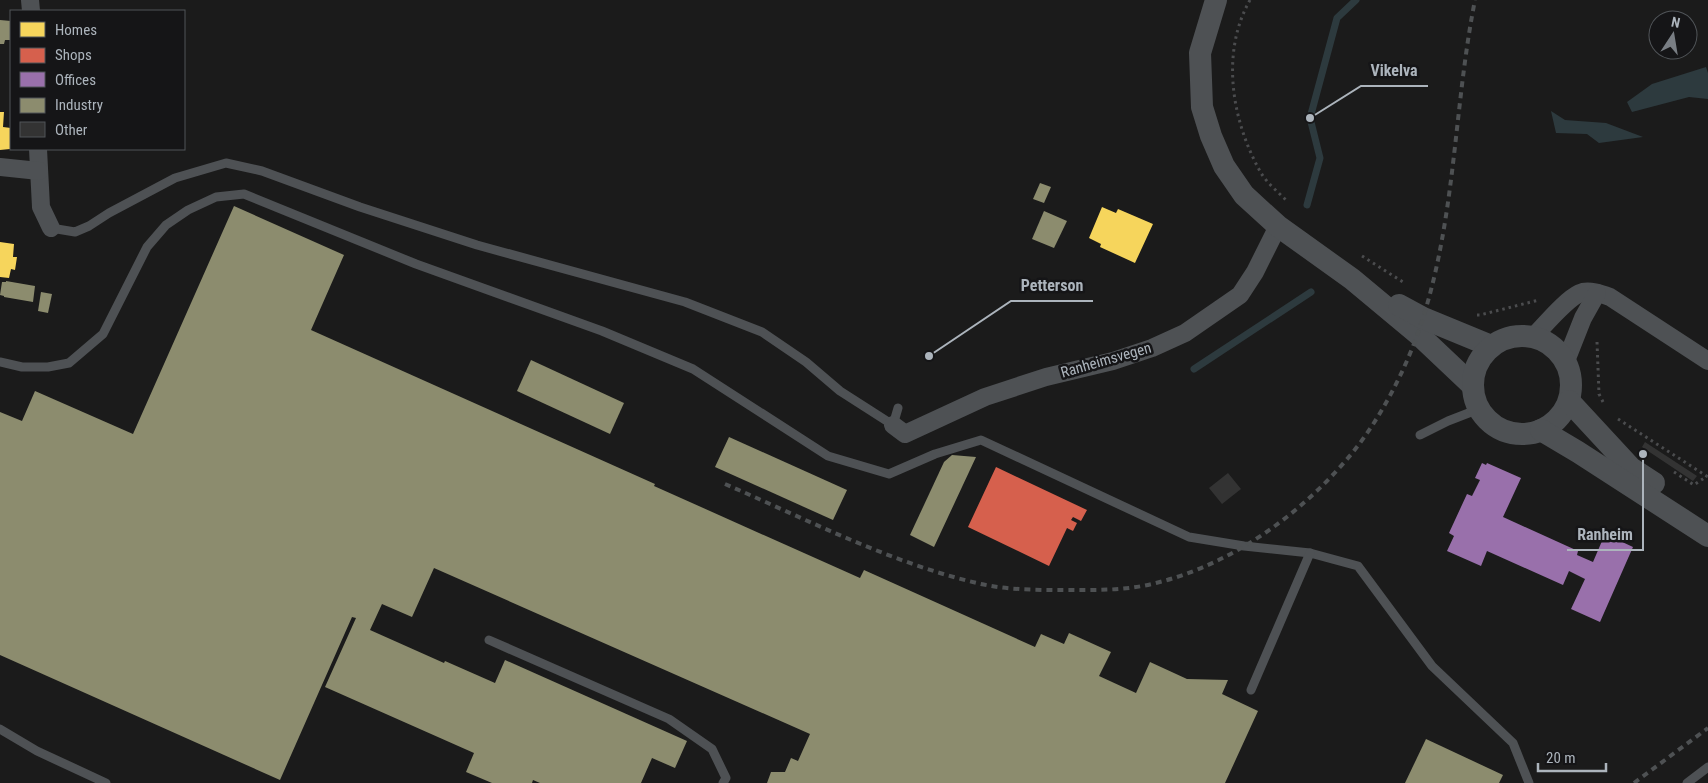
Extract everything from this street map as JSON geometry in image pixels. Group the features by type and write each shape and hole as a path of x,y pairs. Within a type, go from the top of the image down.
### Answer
{"street":[{"path":"1216,0 1200,53 1202,107 1211,136 1224,166 1244,195 1282,229 1352,279 1418,334 1473,386"},
{"path":"38,150 41,207 51,228"},
{"path":"0,167 39,171"},
{"name":"Ranheimsvegen","path":"893,425 905,434 984,397 1046,377 1113,362 1152,348 1185,333 1240,295 1282,229"},
{"path":"1352,279 1423,318 1491,346"},
{"path":"1533,336 1563,306 1580,293 1597,293 1610,297 1708,362"},
{"path":"1566,361 1583,318 1597,293"},
{"path":"1511,336 1533,336 1552,345 1566,361 1572,381 1569,401 1558,419 1541,430 1518,434 1495,426 1479,409 1473,386 1474,375 1477,364 1491,346 1511,336"},
{"path":"1569,401 1631,468 1708,518"},
{"path":"1541,430 1708,536"}],"lane":[{"path":"51,228 75,232 175,178 226,163 262,171 360,207 477,245 685,302 762,332 806,362 840,392 893,425 898,408"},
{"path":"0,362 22,367 48,367 69,363 103,334 147,247 166,225 188,210 216,197 244,194 416,264 602,332 693,369 828,456 889,474 935,454 981,440 1190,537 1244,546 1310,552 1358,566 1432,666 1513,742 1529,783"},
{"path":"1420,435 1448,421 1479,409"},
{"path":"1251,690 1310,552"},
{"path":"489,640 669,719 712,749 726,778 723,783"},
{"path":"0,729 37,751 106,783"},
{"path":"1687,783 1708,768"}],"path":[{"path":"1250,0 1242,13 1232,57 1234,96 1244,139 1262,174 1288,202"},
{"path":"1359,254 1405,284"},
{"path":"1472,314 1480,315 1541,300"},
{"path":"1597,340 1599,394 1606,407"},
{"path":"1617,418 1707,476 1694,485 1669,468"}],"shaded area":[{"path":"1706,67 1708,73 1708,99 1689,97 1632,112 1627,102 1652,84"},
{"path":"1551,111 1565,120 1606,123 1643,137 1599,143 1587,134 1556,133"}],"building: Homes":[{"path":"0,112 4,112 3,127 10,128 10,149 0,150"},
{"path":"1102,207 1116,213 1118,209 1153,224 1135,263 1100,247 1101,244 1089,238"},
{"path":"0,242 14,244 13,257 17,257 15,270 11,269 9,278 0,277"}],"building: Shops":[{"path":"996,467 1087,510 1081,521 1073,517 1071,520 1077,523 1073,531 1067,528 1049,566 968,527"}],"building: Offices":[{"path":"1482,463 1486,465 1487,463 1521,478 1503,517 1578,551 1577,555 1593,562 1605,534 1633,547 1600,622 1571,609 1585,579 1569,571 1563,585 1487,551 1481,566 1447,551 1454,536 1449,533 1467,494 1472,496 1480,480 1475,478"}],"building: Industry":[{"path":"0,20 10,21 10,40 5,40 4,44 0,44"},
{"path":"1040,183 1051,187 1044,203 1033,199"},
{"path":"234,206 344,255 311,330 860,578 864,570 1035,647 1041,634 1064,644 1069,633 1111,652 1099,676 1136,693 1150,662 1187,679 1228,680 1222,694 1258,711 1225,783 767,783 771,772 785,772 791,758 798,761 810,734 434,568 412,617 382,604 370,630 495,683 505,660 687,741 675,768 652,758 641,783 540,783 533,780 532,783 492,783 466,772 474,753 325,687 356,618 352,617 280,780 0,655 0,412 22,421 35,391 133,434"},
{"path":"1044,211 1067,221 1054,248 1032,239"},
{"path":"2,282 35,286 33,302 0,295"},
{"path":"41,292 52,294 48,313 38,311"},
{"path":"531,360 624,403 610,434 517,391"},
{"path":"729,437 847,490 833,520 715,467"},
{"path":"952,455 976,457 934,547 910,535 944,462"},
{"path":"1426,739 1503,775 1499,783 1405,783"}],"building: Other":[{"path":"1645,442 1697,476 1693,481 1642,447"},
{"path":"1228,473 1241,489 1222,504 1209,488"}],"waterway":[{"path":"1307,205 1320,158 1310,118 1337,18 1356,0"},
{"path":"1194,369 1311,292"}],"railway":[{"path":"725,484 883,553 948,575 981,584 1012,589 1098,590 1144,586 1185,574 1212,563 1265,533 1312,496 1353,452 1385,405 1410,353 1423,318 1434,279 1442,239 1475,0"},
{"path":"1634,783 1708,728"}],"place":[{"name":"Vikelva","path":"1310,118"},
{"name":"Petterson","path":"929,356"},
{"name":"Ranheim","path":"1643,454"}]}
